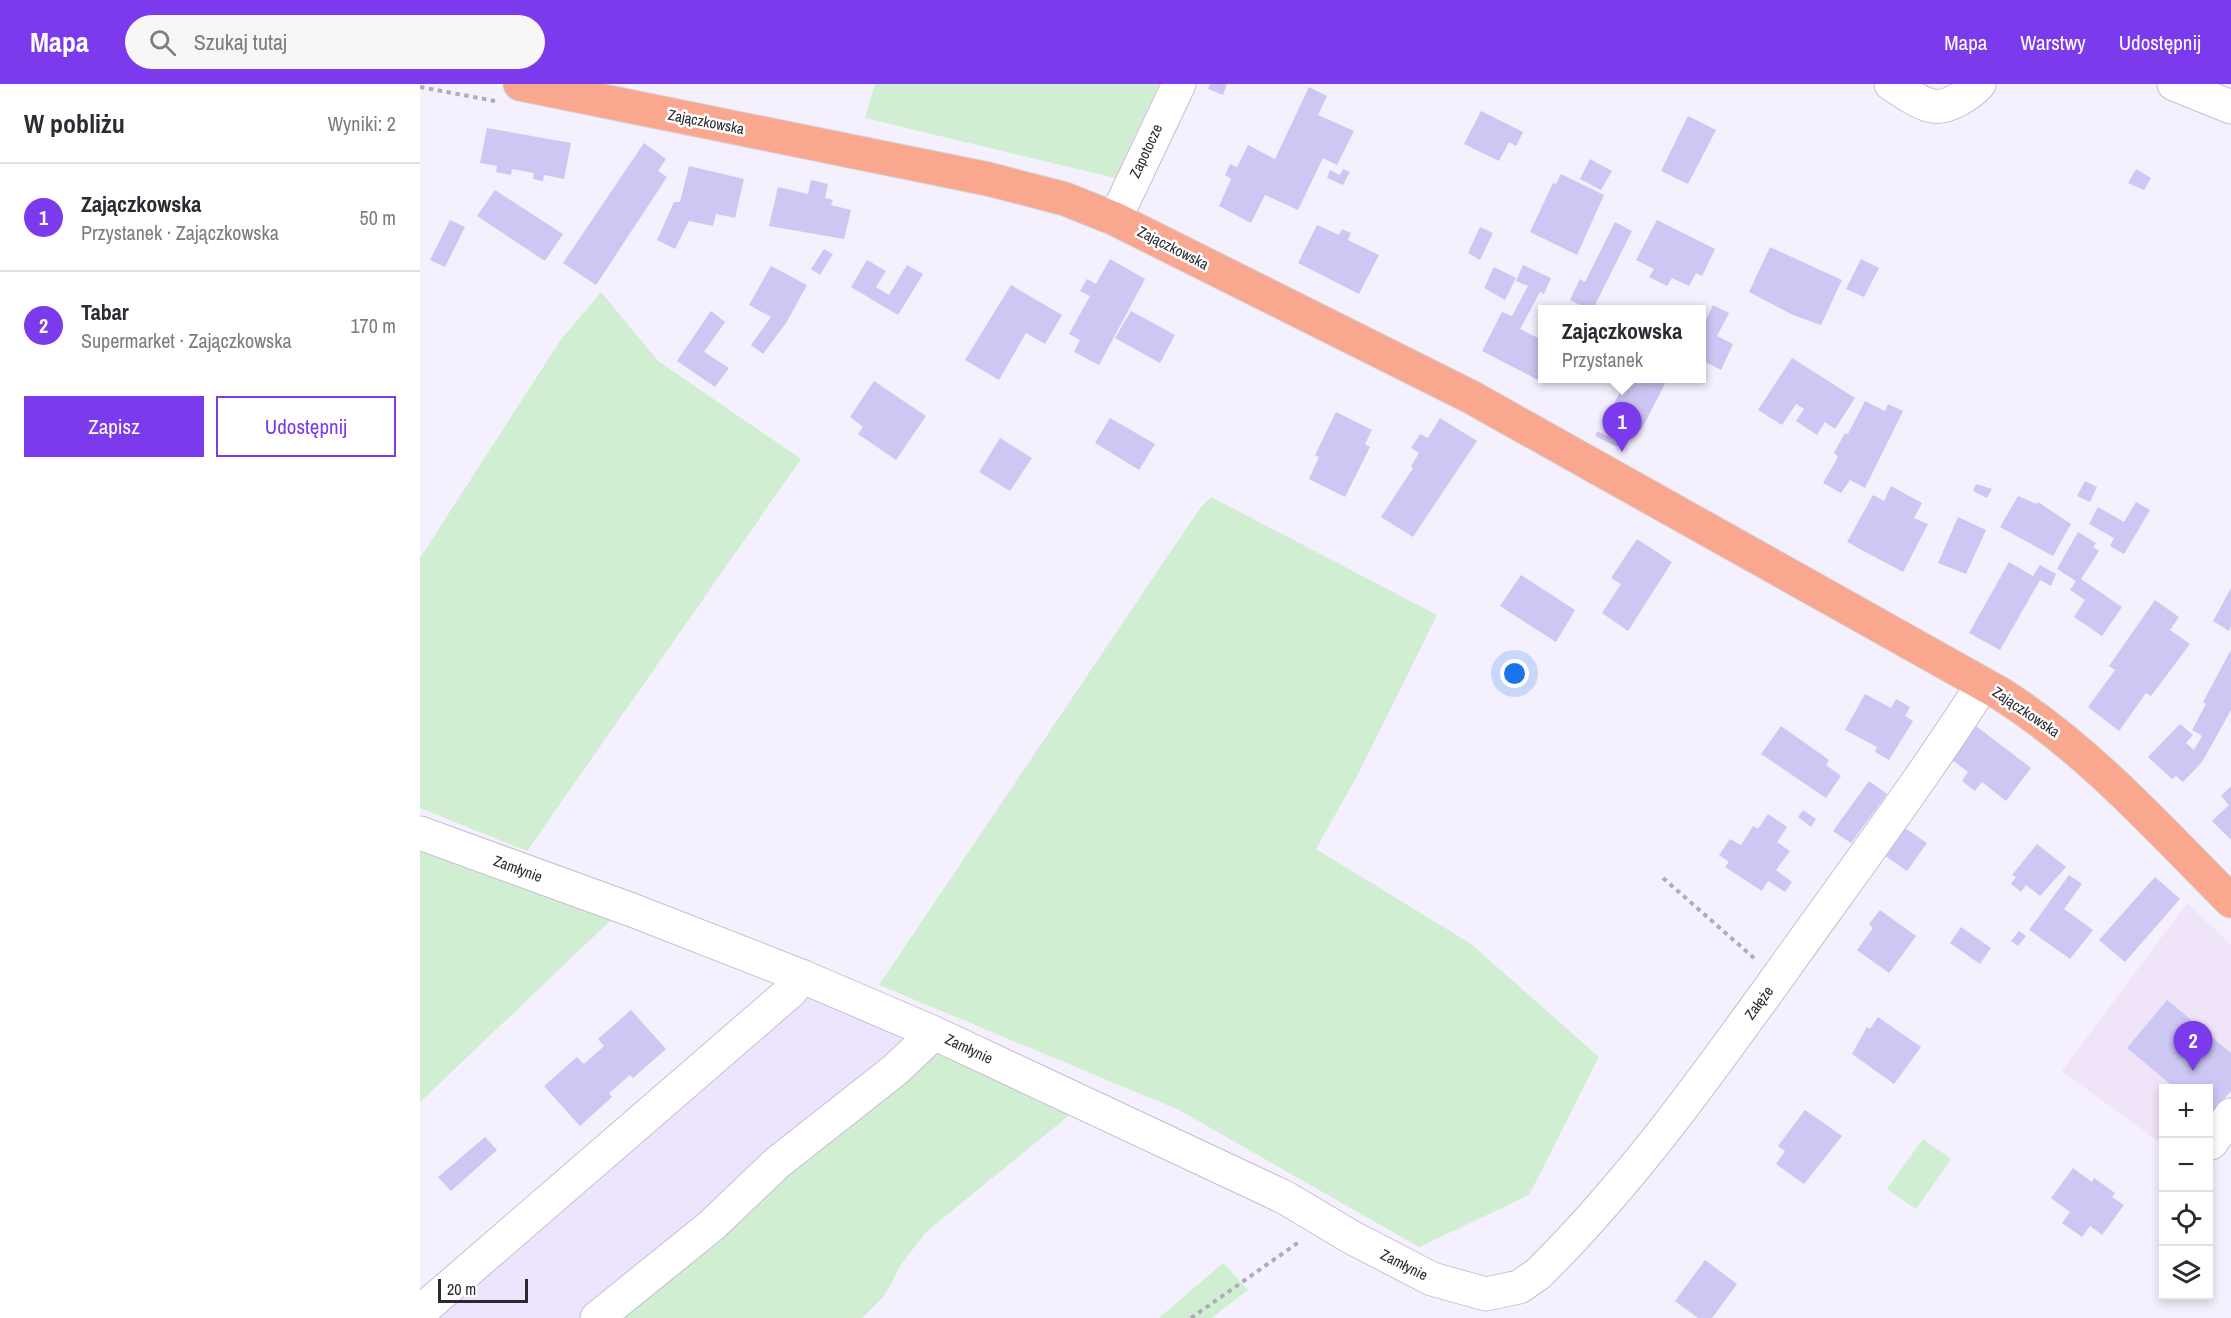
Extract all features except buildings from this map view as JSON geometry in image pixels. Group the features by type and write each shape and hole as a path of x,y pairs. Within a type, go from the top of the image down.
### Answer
{"main road":[{"name":"Zajączkowska","path":"511,93 988,179 1065,199 1115,219 1471,397 1983,684 2038,718 2074,746 2231,901"}],"street":[{"name":"Zapotocze","path":"1115,219 1179,84"},
{"path":"1891,84 1932,106 1942,106 1958,99 1979,84"},
{"path":"2174,84 2231,107"},
{"name":"Załęże","path":"1502,1293 1519,1287 1538,1274 1594,1216 1667,1127 1923,775 1983,684"},
{"name":"Zamłynie","path":"420,833 633,910 801,976 934,1033 1284,1197 1406,1267 1441,1283 1473,1293 1502,1293"},
{"path":"420,1312 791,991 801,976"},
{"path":"597,1318 711,1226 777,1163 895,1070 934,1033"},
{"path":"2213,1140 2231,1115"}],"path":[{"path":"420,87 511,93"},
{"path":"1663,878 1777,978"},
{"path":"1191,1318 1306,1237 1332,1226"}],"shaded area":[{"path":"2187,903 2231,945 2231,1091 2213,1112 2213,1084 2159,1084 2159,1142 2062,1071"},
{"path":"806,994 935,1043 607,1318 431,1318"}],"green space":[{"path":"875,84 1159,84 1115,178 865,118"},
{"path":"601,292 658,361 801,459 527,851 420,808 420,558 560,341"},
{"path":"1211,497 1437,615 1358,774 1316,849 1471,944 1599,1057 1529,1195 1419,1247 1179,1110 879,985 1173,548 1201,507"},
{"path":"420,844 611,920 420,1102"},
{"path":"935,1043 1072,1113 926,1232 900,1266 885,1295 862,1318 610,1318"},
{"path":"1923,1139 1951,1159 1916,1209 1887,1189"},
{"path":"1223,1263 1248,1290 1211,1318 1159,1318"}],"place":[{"name":"Zajączkowska","path":"1622,452"},
{"name":"Tabar","path":"2193,1071"}]}
